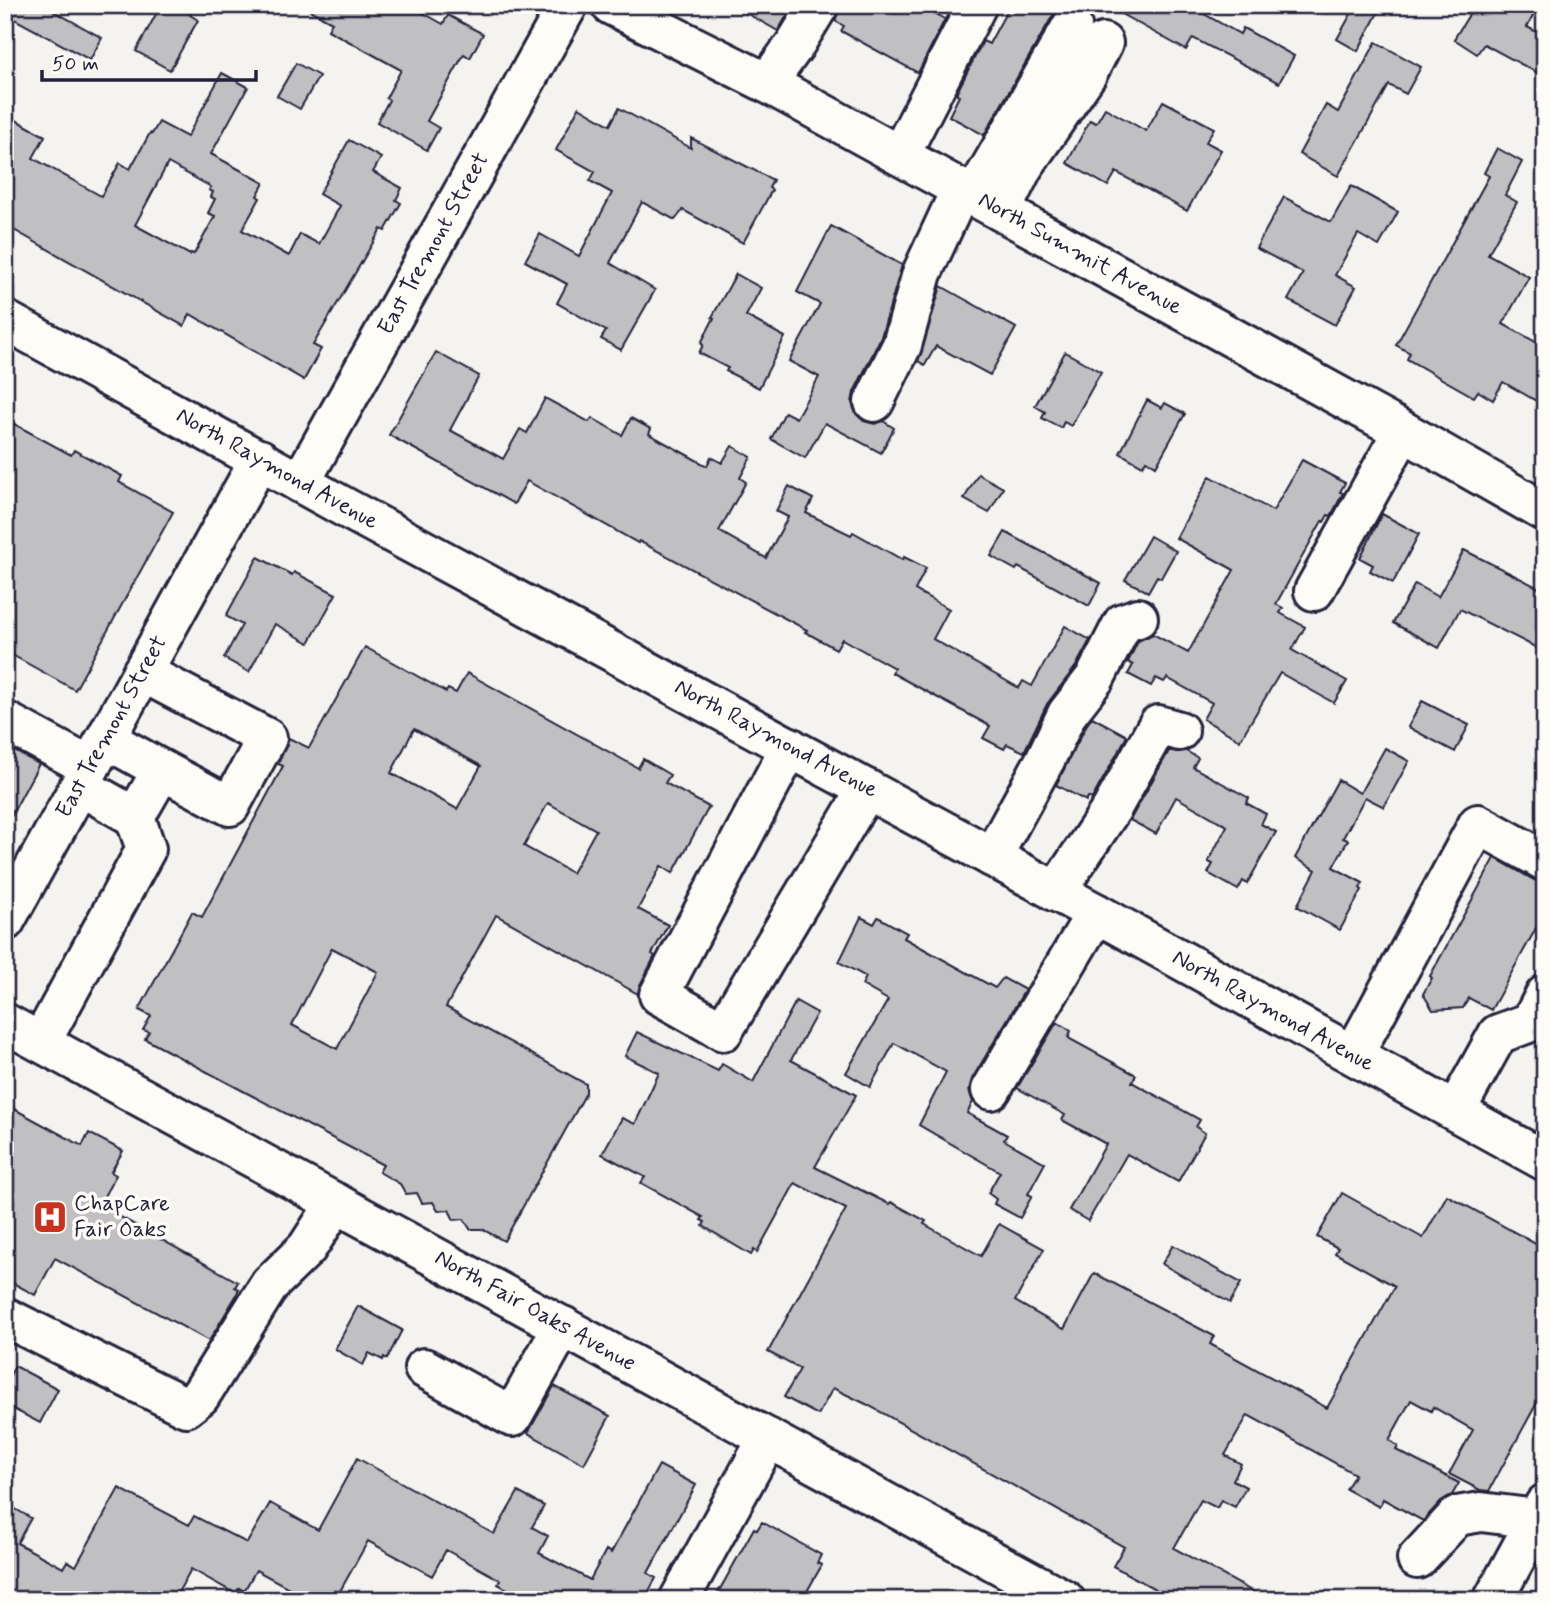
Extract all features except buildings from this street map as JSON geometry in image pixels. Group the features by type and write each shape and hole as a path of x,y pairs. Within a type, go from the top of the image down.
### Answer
{"street":[{"name":"East Tremont Street","path":"300,483 568,5"},
{"name":"North Summit Avenue","path":"611,5 766,83 900,155 1403,431 1545,512"},
{"path":"766,83 794,46 819,5"},
{"path":"900,155 977,5"},
{"path":"874,402 902,345 922,273 979,199 1023,167 1087,74 1088,35"},
{"name":"North Raymond Avenue","path":"5,320 300,483 1096,913 1545,1161"},
{"path":"1314,591 1403,431"},
{"name":"East Tremont Street","path":"5,921 260,459"},
{"path":"992,857 1045,760 1066,715 1095,678 1123,623 1138,618"},
{"path":"5,721 92,764 162,769 230,806 267,738 142,672"},
{"path":"1056,892 1112,808 1157,725 1179,731"},
{"path":"790,747 659,995 723,1031 867,789"},
{"path":"41,1042 146,849 135,817 92,764"},
{"path":"135,817 162,769"},
{"path":"1354,1054 1478,824 1545,861"},
{"path":"991,1090 1096,913"},
{"path":"1456,1110 1498,1034 1531,1022 1545,995"},
{"name":"North Fair Oaks Avenue","path":"5,1023 1065,1600"},
{"path":"5,1317 186,1407 200,1396 270,1283 307,1248 336,1203"},
{"path":"424,1368 512,1417 563,1326"},
{"path":"678,1600 768,1438"},
{"path":"1417,1559 1457,1516 1481,1512 1542,1515 1493,1600"}],"place":[{"name":"ChapCare Fair Oaks","path":"50,1217"}]}
